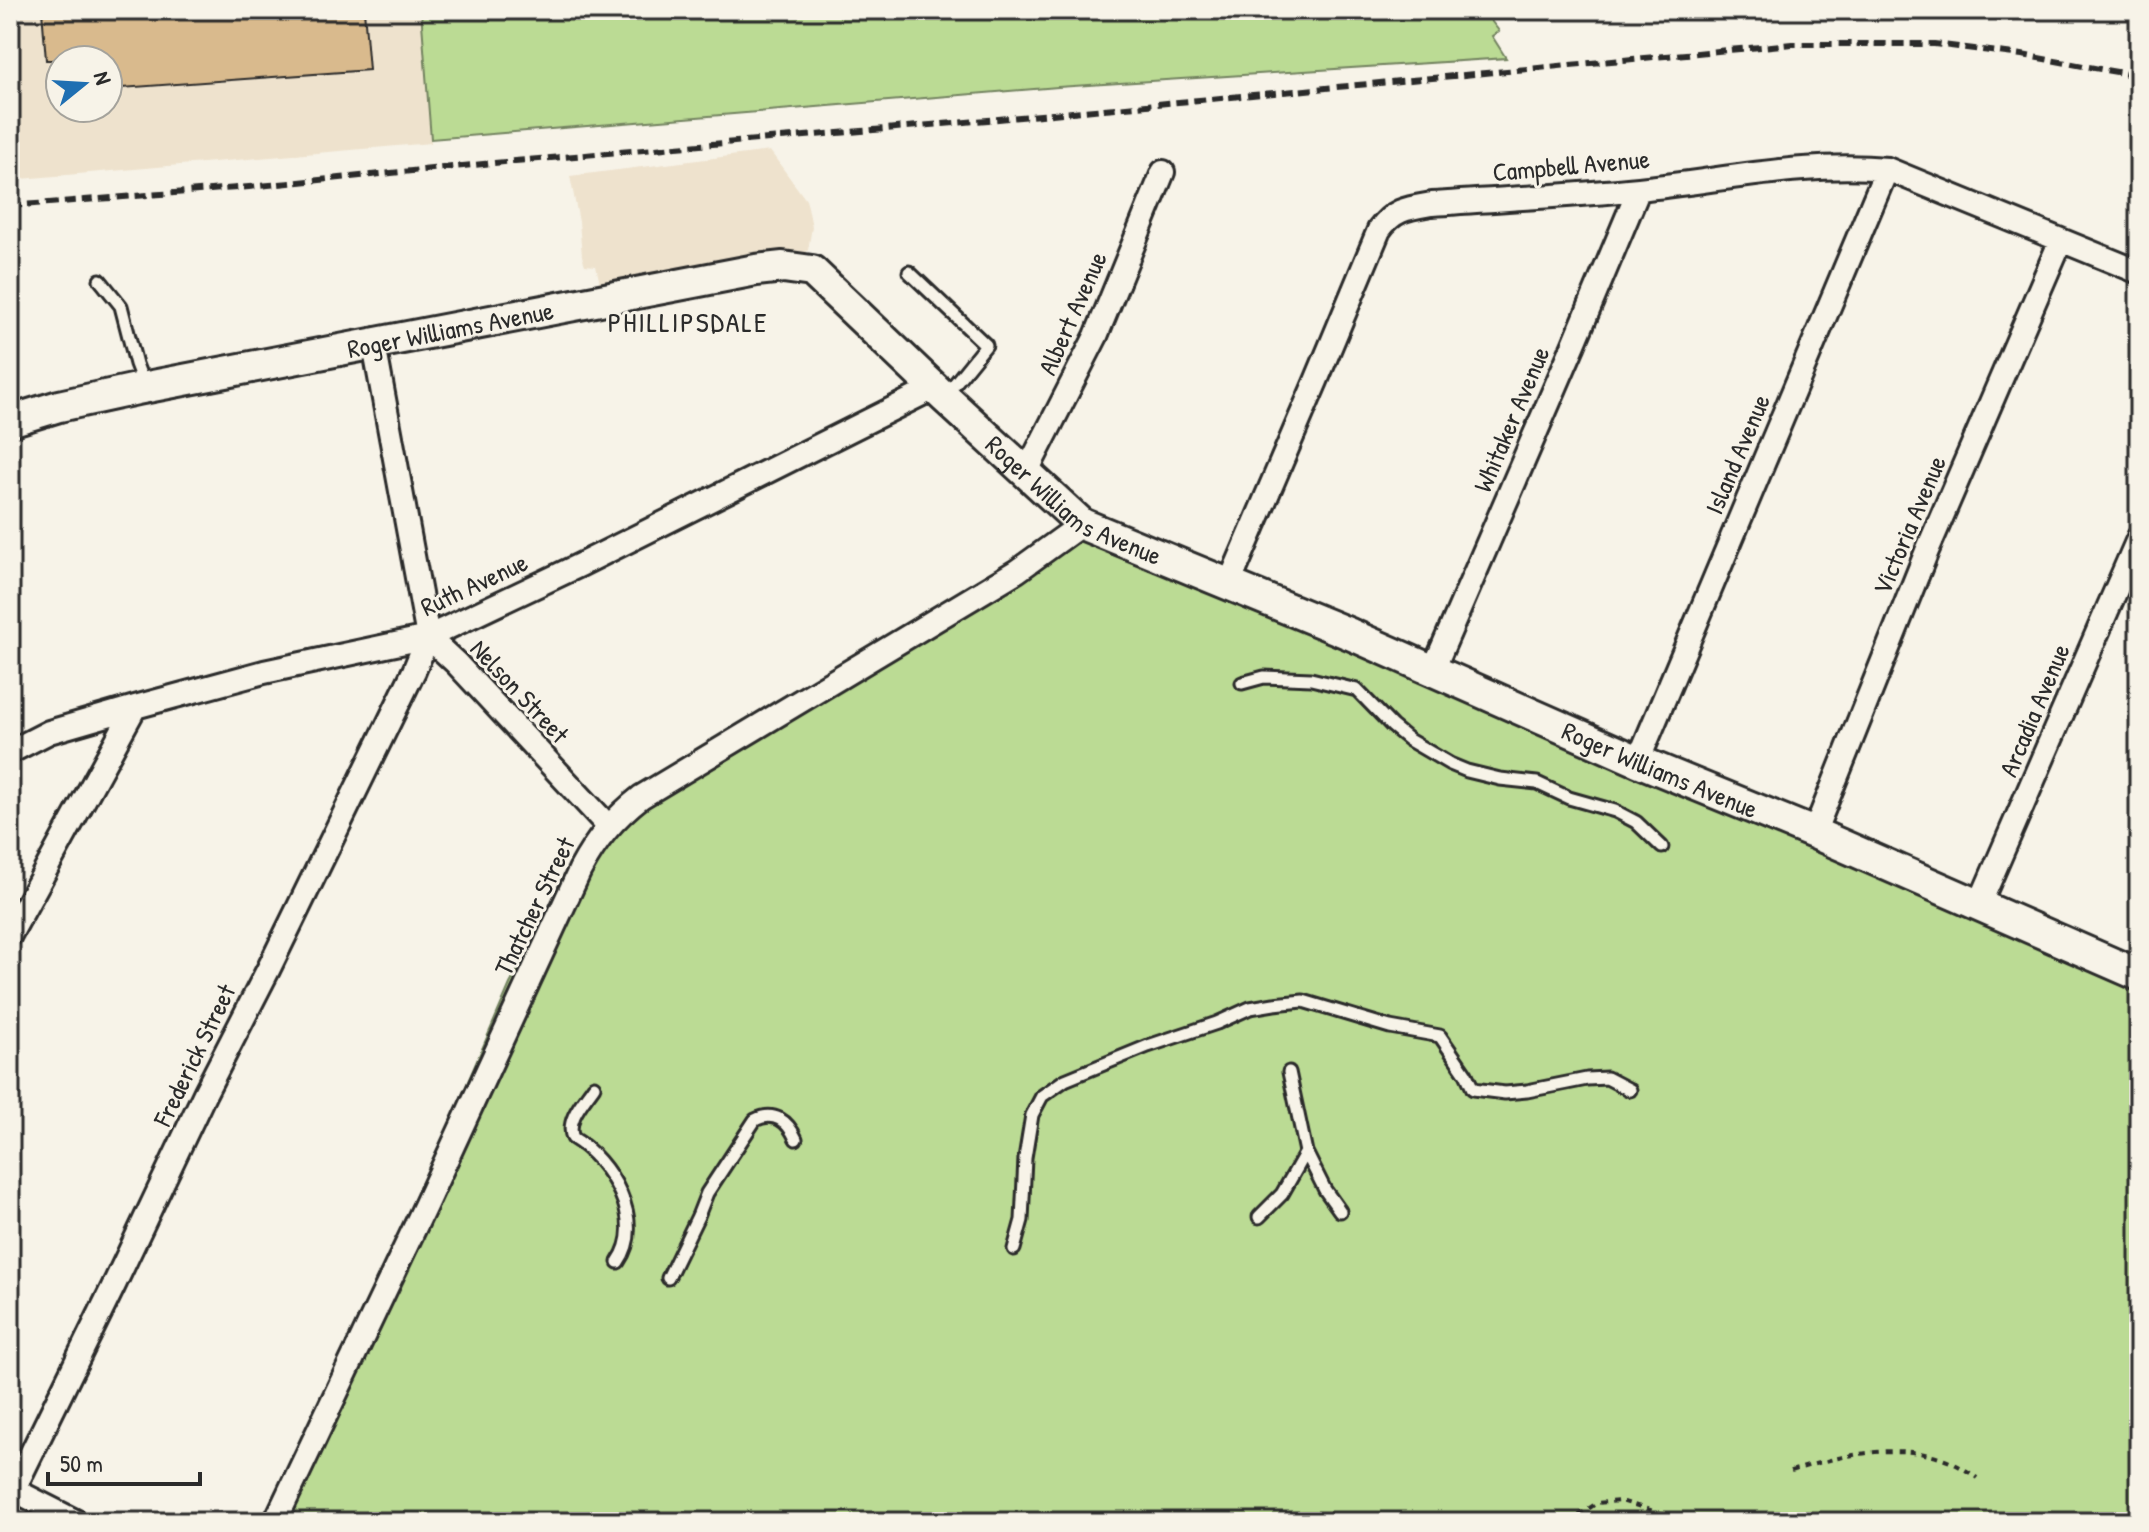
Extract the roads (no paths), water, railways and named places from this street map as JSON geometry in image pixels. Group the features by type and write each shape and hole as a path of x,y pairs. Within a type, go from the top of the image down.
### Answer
{"main road":[{"name":"Roger Williams Avenue","path":"10,421 59,406 145,388 756,270 798,267 812,271 823,279 1082,524 1433,670 2139,975"}],"street":[{"name":"Campbell Avenue","path":"1229,584 1379,230 1388,218 1403,209 1432,204 1639,189 1762,172 1857,166 1887,169 2139,272"},
{"name":"Island Avenue","path":"1638,761 1887,169"},
{"name":"Albert Avenue","path":"1026,473 1096,336 1163,172"},
{"name":"Whitaker Avenue","path":"1433,670 1639,189"},
{"name":"Victoria Avenue","path":"1814,833 1927,551 2061,240"},
{"path":"374,345 428,637"},
{"name":"Ruth Avenue","path":"10,752 49,732 135,707 264,672 428,637 939,392"},
{"name":"Thatcher Street","path":"275,1522 580,870 608,826 641,797 1017,571 1082,524"},
{"name":"Arcadia Avenue","path":"1979,905 2139,537"},
{"name":"Nelson Street","path":"428,637 608,826"},
{"name":"Frederick Street","path":"12,1494 428,637"},
{"path":"10,935 135,707"},
{"path":"12,1494 77,1522"}],"lane":[{"path":"909,272 986,345 939,392"},
{"path":"100,280 121,306 145,388"},
{"path":"1242,683 1264,677 1311,679 1357,690 1409,740 1450,764 1500,779 1537,783 1569,798 1615,811 1636,822 1662,847"},
{"path":"1014,1249 1022,1220 1025,1158 1032,1115 1042,1096 1065,1080 1250,1008 1303,1001 1390,1027 1440,1036 1473,1089 1505,1093 1607,1078 1630,1090"},
{"path":"1289,1072 1306,1152 1340,1211"},
{"path":"594,1086 570,1125 570,1133 601,1161 619,1190 625,1207 627,1242 618,1262"},
{"path":"668,1278 707,1193 755,1120 775,1116 787,1125 796,1139"},
{"path":"1259,1217 1282,1194 1306,1152"}],"railway":[{"path":"10,206 988,120 1792,44 1934,44 2022,55 2139,76"}],"district":[{"name":"PHILLIPSDALE","path":"688,322"}]}
